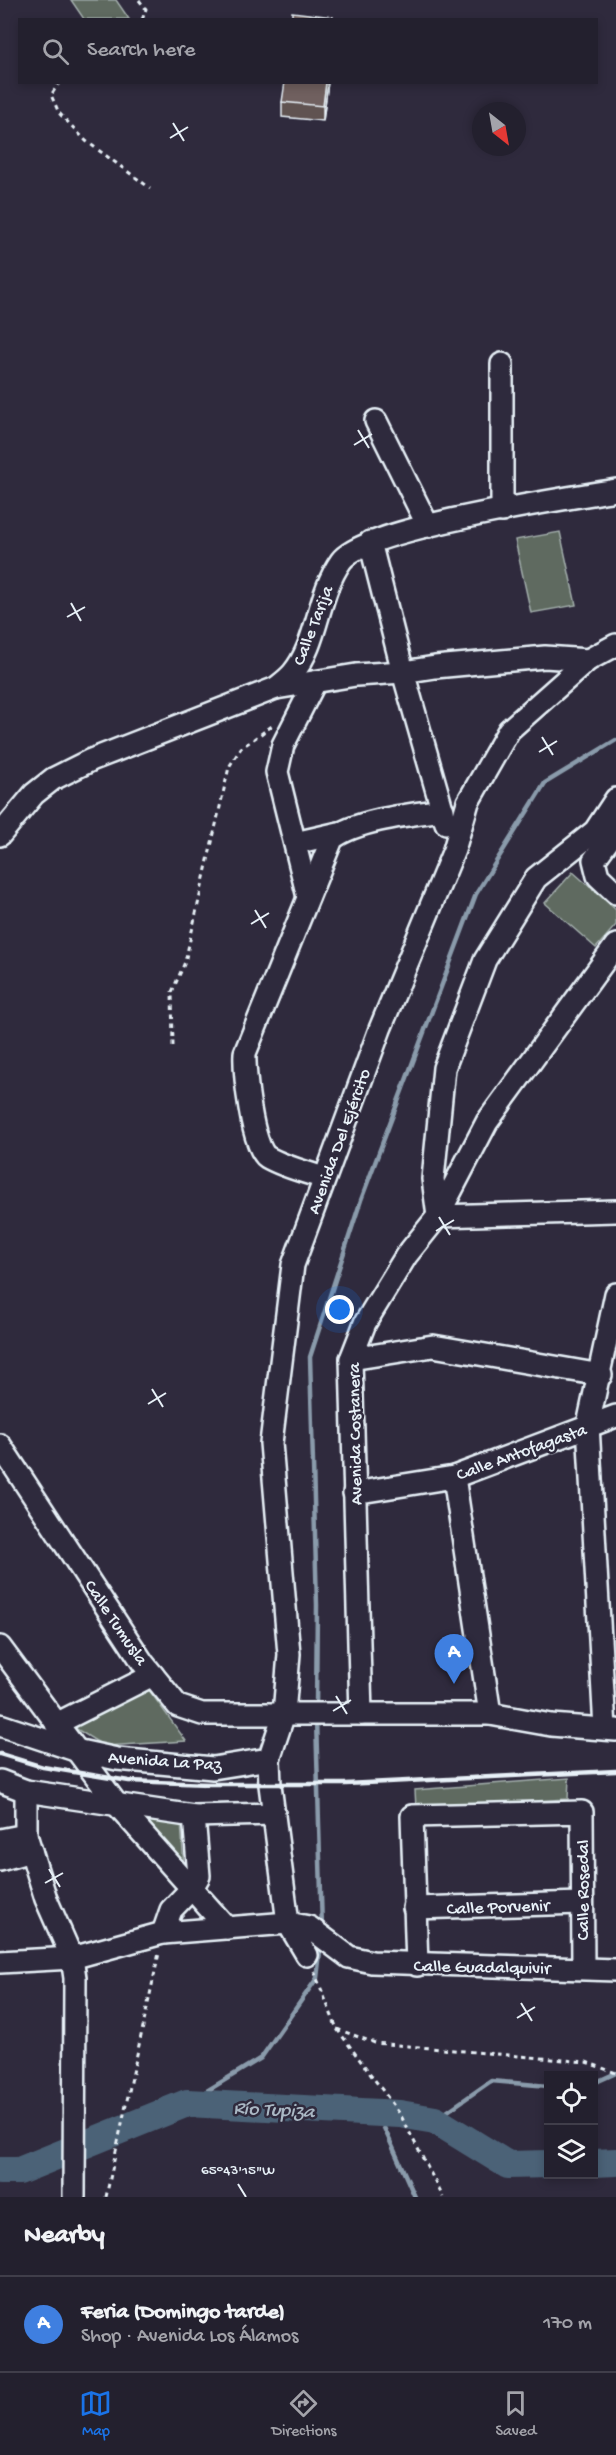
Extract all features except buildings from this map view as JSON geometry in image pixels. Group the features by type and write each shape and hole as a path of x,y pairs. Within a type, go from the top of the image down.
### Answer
{"street":[{"path":"502,364 502,510"},
{"path":"376,421 428,526"},
{"name":"Calle Tarija","path":"0,835 34,794 53,779 91,760 276,688 293,673 306,648 328,581 343,558 370,542 428,526 502,510 616,490"},
{"path":"370,542 403,672 454,850"},
{"name":"Avenida Del Ejército","path":"293,1714 271,1443 293,1265 380,1029 454,850 468,802 509,730 588,660 616,645"},
{"path":"276,688 356,675 545,657 588,660"},
{"path":"308,897 277,772 283,745 315,682"},
{"path":"616,799 595,831 536,878 485,960 444,1068 433,1179 438,1216 616,1211"},
{"path":"295,843 339,833 391,817 442,810"},
{"path":"616,830 594,860 598,876 616,893"},
{"path":"324,1178 265,1156 258,1145 244,1070 244,1053 332,839 339,833"},
{"name":"Avenida Costanera","path":"361,1714 351,1359 365,1323 406,1256 438,1216 487,1122 616,945"},
{"path":"610,1721 588,1425 601,1374 616,1294"},
{"path":"351,1359 433,1346 601,1374"},
{"name":"Calle Antofagasta","path":"354,1493 454,1477 616,1416"},
{"name":"Calle Tumusla","path":"0,1445 153,1675 178,1706 202,1714 490,1714 550,1725 610,1721"},
{"path":"454,1477 490,1714"},
{"path":"0,1647 118,1806 227,1928"},
{"path":"56,1724 153,1675"},
{"path":"293,1714 269,1759 288,1923 307,1956"},
{"name":"Avenida La Paz","path":"0,1725 75,1750 117,1759 213,1768 269,1759"},
{"path":"0,1780 26,1791 194,1816 274,1814"},
{"path":"26,1791 28,1843 46,1899 74,1968 74,2197"},
{"name":"Calle Rosedal","path":"414,1908 412,1816 582,1812 583,1968"},
{"path":"163,1933 171,1910 192,1888 199,1876 194,1816"},
{"path":"0,1840 28,1843"},
{"path":"0,1860 28,1843"},
{"name":"Calle Porvenir","path":"414,1908 582,1903"},
{"path":"414,1908 417,1965"},
{"path":"0,1962 74,1968 163,1933 288,1923"},
{"name":"Calle Guadalquivir","path":"288,1923 309,1927 349,1957 372,1962 616,1970"}],"path":[{"path":"139,0 146,9 143,18"},
{"path":"59,84 51,95 58,112 86,141 150,188"},
{"path":"173,1046 172,992 185,963 229,766 241,748 278,722"},
{"path":"307,1956 337,2029 400,2114 443,2197"},
{"path":"106,2197 154,1976"},
{"path":"337,2029 375,2043 586,2062 616,2073"}],"green space":[{"path":"71,0 116,0 128,18 83,18"},
{"path":"560,532 576,605 531,613 515,540"},
{"path":"573,872 616,910 616,925 596,948 545,903"},
{"path":"149,1690 186,1741 104,1746 70,1725"},
{"path":"569,1778 568,1799 416,1808 415,1790"},
{"path":"141,1820 181,1822 184,1868"}],"waterway":[{"path":"316,1707 317,1605 310,1357 361,1200 476,894 545,783 616,740"},
{"path":"316,1719 322,1929"},
{"path":"187,2103 261,2058 317,1978 321,1944"},
{"path":"598,2081 616,2073"},
{"path":"435,2120 491,2081 544,2086"},
{"name":"Río Tupiza","path":"0,2171 19,2171 187,2103 400,2114 435,2120 508,2165 544,2164"},
{"path":"377,2112 415,2197"},
{"name":"Río Tupiza","path":"598,2163 616,2162"}],"railway":[{"path":"0,1754 43,1767 129,1781 207,1784 345,1784 616,1771"}],"place":[{"name":"Feria (Domingo tarde)","path":"454,1684"}]}
